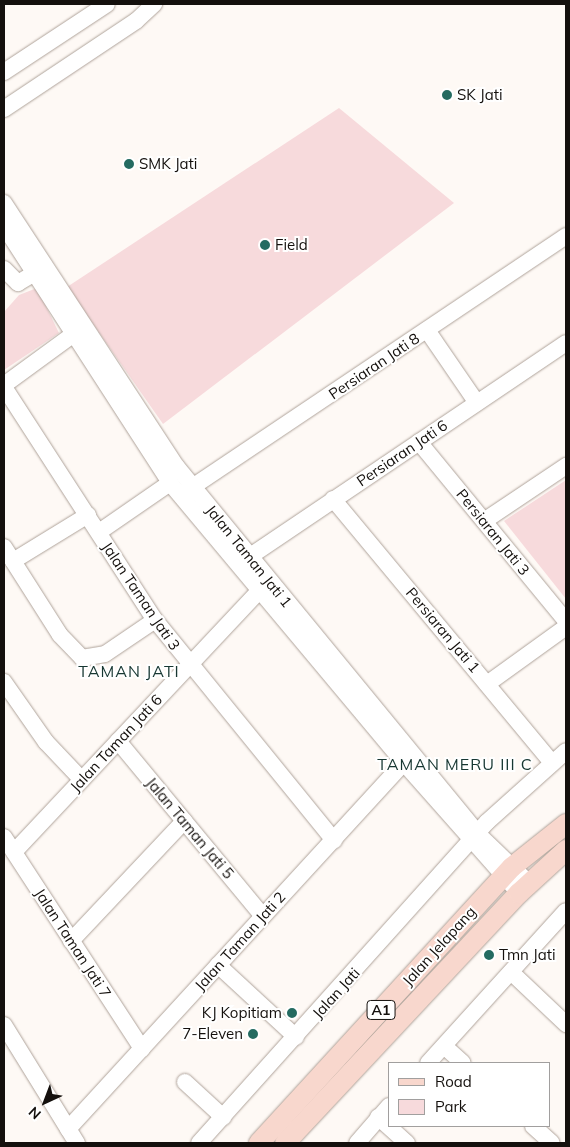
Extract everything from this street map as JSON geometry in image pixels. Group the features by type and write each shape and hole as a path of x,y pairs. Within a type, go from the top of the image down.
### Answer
{"main road":[{"name":"Jalan Jelapang","path":"259,1143 507,872 566,824"},
{"name":"Jalan Jelapang","path":"285,1143 524,888 566,850"}],"street":[{"path":"4,72 107,4"},
{"path":"4,108 152,4"},
{"name":"Jalan Taman Jati 1","path":"4,203 40,271 181,488 244,560 407,758"},
{"name":"Jalan Taman Jati 1","path":"4,226 9,246 40,271"},
{"name":"Persiaran Jati 8","path":"99,532 181,488 427,330 566,236"},
{"path":"4,269 18,283 40,271"},
{"path":"427,330 477,403"},
{"path":"4,386 79,331"},
{"name":"Jalan Taman Jati 1","path":"79,331 181,488"},
{"name":"Persiaran Jati 6","path":"244,560 566,343"},
{"name":"Jalan Taman Jati 3","path":"4,386 155,620 189,666 334,840"},
{"name":"Persiaran Jati 3","path":"419,442 566,621"},
{"path":"484,521 566,466"},
{"name":"Persiaran Jati 1","path":"333,499 551,762"},
{"path":"88,515 8,554 60,635 82,658 105,654 155,620"},
{"name":"Jalan Taman Jati 1","path":"244,560 260,590 475,838 524,888"},
{"name":"Jalan Taman Jati 6","path":"14,852 260,590"},
{"path":"487,684 566,627"},
{"path":"4,682 46,742 82,780"},
{"name":"Jalan Taman Jati 5","path":"118,741 263,916"},
{"name":"Jalan Jati","path":"199,1143 475,838 551,762 566,751"},
{"name":"Jalan Taman Jati 2","path":"68,1129 407,758"},
{"path":"71,941 184,821"},
{"name":"Jalan Taman Jati 7","path":"4,837 142,1049"},
{"path":"429,1062 566,911"},
{"path":"218,965 296,1037"},
{"path":"511,972 566,1024"},
{"path":"4,1025 77,1143"},
{"path":"444,1046 463,1062"},
{"path":"185,1082 223,1117"},
{"path":"357,1143 384,1111"},
{"path":"396,1127 407,1143"},
{"path":"534,1127 552,1143"}],"green space":[{"name":"Field","path":"339,108 454,203 163,424 67,287"},
{"path":"37,288 59,333 4,370 4,312 19,295"},
{"path":"566,480 566,599 504,521"}],"place":[{"name":"SK Jati","path":"447,95"},
{"name":"SMK Jati","path":"129,164"},
{"name":"Field","path":"265,245"},
{"name":"Tmn Jati","path":"489,955"},
{"name":"KJ Kopitiam","path":"292,1013"},
{"name":"7-Eleven","path":"253,1034"}],"district":[{"name":"TAMAN JATI","path":"129,671"},
{"name":"TAMAN MERU III C","path":"455,764"}]}
